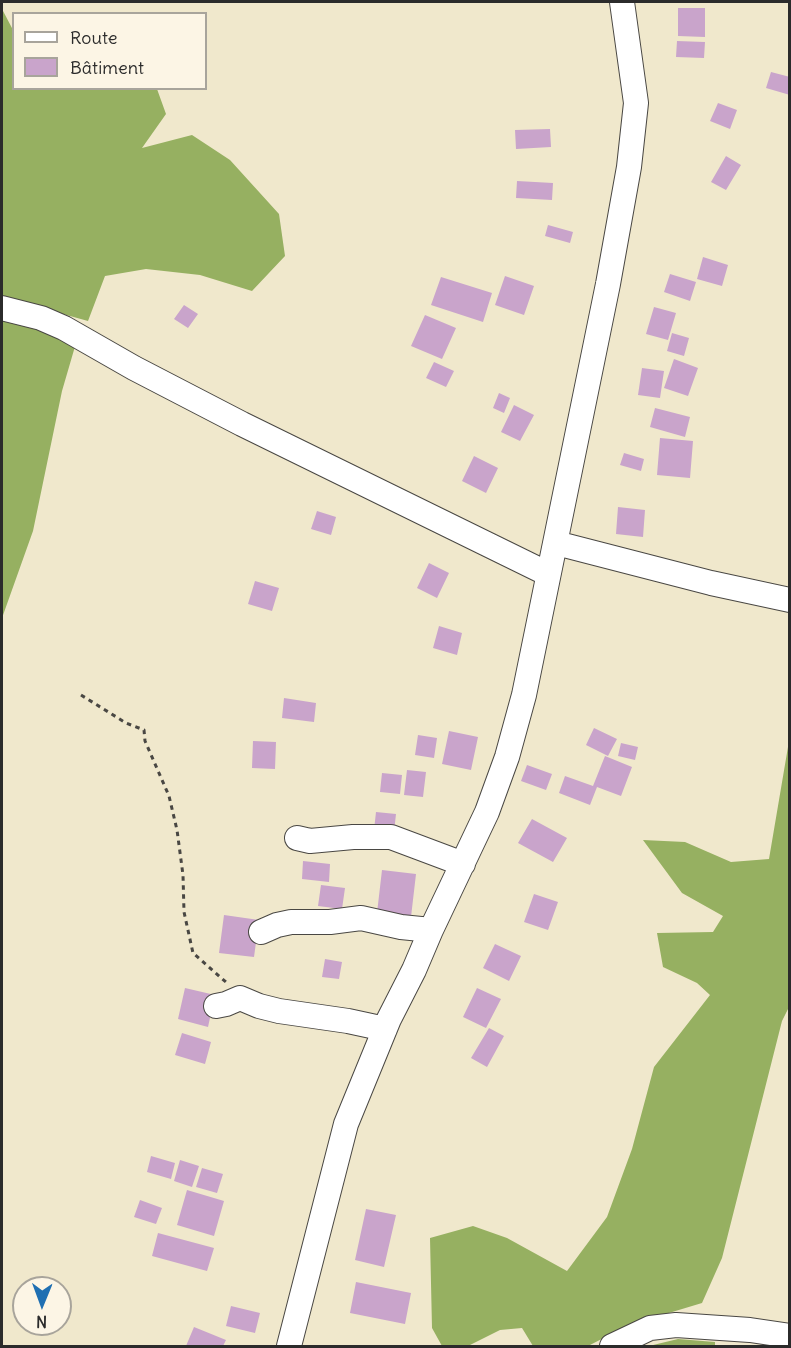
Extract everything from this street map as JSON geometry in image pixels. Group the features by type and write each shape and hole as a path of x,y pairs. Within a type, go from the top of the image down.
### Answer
{"street":[{"path":"294,1347 289,1346 346,1124 385,1029 487,812 507,758 524,695 629,167 636,103 622,2"},
{"path":"2,308 41,318 64,328 134,368 242,424 548,574"},
{"path":"556,543 711,583 789,600"},
{"path":"297,838 310,841 353,837 391,837 463,864"},
{"path":"261,932 291,922 330,922 361,918 401,927 431,930"},
{"path":"216,1006 240,998 279,1011 385,1029"},
{"path":"612,1347 650,1328 676,1325 750,1330 789,1336"}],"path":[{"path":"81,694 126,723 144,730 146,741 169,796 177,830 183,875 184,912 193,953 219,975 240,998"}],"green space":[{"path":"2,9 12,28 12,90 157,90 166,114 142,148 192,135 230,160 279,214 285,256 252,291 200,275 146,269 105,276 88,321 2,297"},
{"path":"2,319 22,321 76,343 62,391 33,531 2,618"},
{"path":"789,741 789,1007 782,1021 722,1258 702,1303 629,1325 588,1346 533,1346 522,1328 500,1330 468,1346 442,1346 432,1328 430,1238 473,1226 507,1238 567,1271 607,1217 632,1149 654,1067 710,995 697,983 663,967 657,933 713,932 723,916 682,893 643,840 685,842 731,862 769,859"},
{"path":"678,1339 715,1342 715,1346 649,1346"}],"building":[{"path":"678,8 705,8 705,37 678,36"},
{"path":"677,41 705,42 704,58 676,57"},
{"path":"771,72 790,77 790,95 766,88"},
{"path":"718,103 737,110 730,129 710,121"},
{"path":"550,129 551,147 516,149 515,130"},
{"path":"726,156 741,165 726,190 711,182"},
{"path":"517,181 553,183 552,200 516,198"},
{"path":"548,225 573,232 570,243 545,236"},
{"path":"703,257 728,265 722,286 697,279"},
{"path":"670,274 696,282 690,301 664,292"},
{"path":"505,276 534,286 524,315 495,305"},
{"path":"441,277 492,293 483,322 431,305"},
{"path":"184,305 198,314 188,328 174,319"},
{"path":"654,307 676,313 668,340 646,334"},
{"path":"425,315 456,328 442,359 411,346"},
{"path":"672,333 689,338 684,356 667,351"},
{"path":"674,359 698,368 688,396 664,388"},
{"path":"434,362 454,371 446,387 426,378"},
{"path":"642,368 664,371 660,398 638,395"},
{"path":"499,393 510,398 504,413 493,408"},
{"path":"514,405 534,415 520,441 501,432"},
{"path":"655,408 690,417 685,437 650,427"},
{"path":"660,438 693,441 690,478 657,475"},
{"path":"624,453 644,459 641,471 620,465"},
{"path":"474,456 498,468 486,493 462,481"},
{"path":"618,507 645,510 643,537 616,534"},
{"path":"317,511 336,517 331,535 311,529"},
{"path":"429,563 449,573 437,598 417,588"},
{"path":"255,581 279,588 272,611 248,604"},
{"path":"439,626 462,633 457,655 433,648"},
{"path":"284,698 316,703 314,722 282,718"},
{"path":"594,728 617,739 608,756 586,745"},
{"path":"449,731 478,737 471,770 442,764"},
{"path":"418,735 437,738 434,758 415,755"},
{"path":"253,741 276,742 275,769 252,768"},
{"path":"621,743 638,747 635,760 618,756"},
{"path":"605,756 632,767 621,796 597,787 590,805 559,793 565,776 593,786"},
{"path":"527,765 552,774 546,790 521,781"},
{"path":"407,770 426,772 423,797 404,795"},
{"path":"382,773 402,775 400,794 380,792"},
{"path":"376,812 396,814 394,832 374,830"},
{"path":"532,819 567,838 553,862 518,843"},
{"path":"303,861 330,864 329,882 302,879"},
{"path":"382,870 416,874 411,917 377,913"},
{"path":"321,885 345,888 342,909 318,906"},
{"path":"534,894 558,902 548,930 524,922"},
{"path":"224,915 259,920 254,957 219,953"},
{"path":"495,944 521,956 509,981 483,968"},
{"path":"325,959 342,962 339,979 322,977"},
{"path":"185,988 215,995 208,1027 178,1019"},
{"path":"477,988 501,999 486,1028 463,1017"},
{"path":"489,1028 504,1036 487,1067 471,1058"},
{"path":"182,1033 211,1042 205,1064 175,1055"},
{"path":"151,1156 175,1163 171,1179 147,1172"},
{"path":"180,1160 199,1166 192,1187 174,1181"},
{"path":"202,1168 223,1174 217,1193 196,1187"},
{"path":"187,1190 224,1201 214,1236 177,1225"},
{"path":"140,1200 162,1208 156,1224 134,1217"},
{"path":"366,1209 396,1215 384,1267 355,1260"},
{"path":"158,1233 214,1248 207,1271 152,1256"},
{"path":"356,1282 411,1293 405,1324 350,1313"},
{"path":"231,1306 260,1313 255,1333 226,1326"},
{"path":"194,1327 226,1340 223,1346 186,1346"}]}
